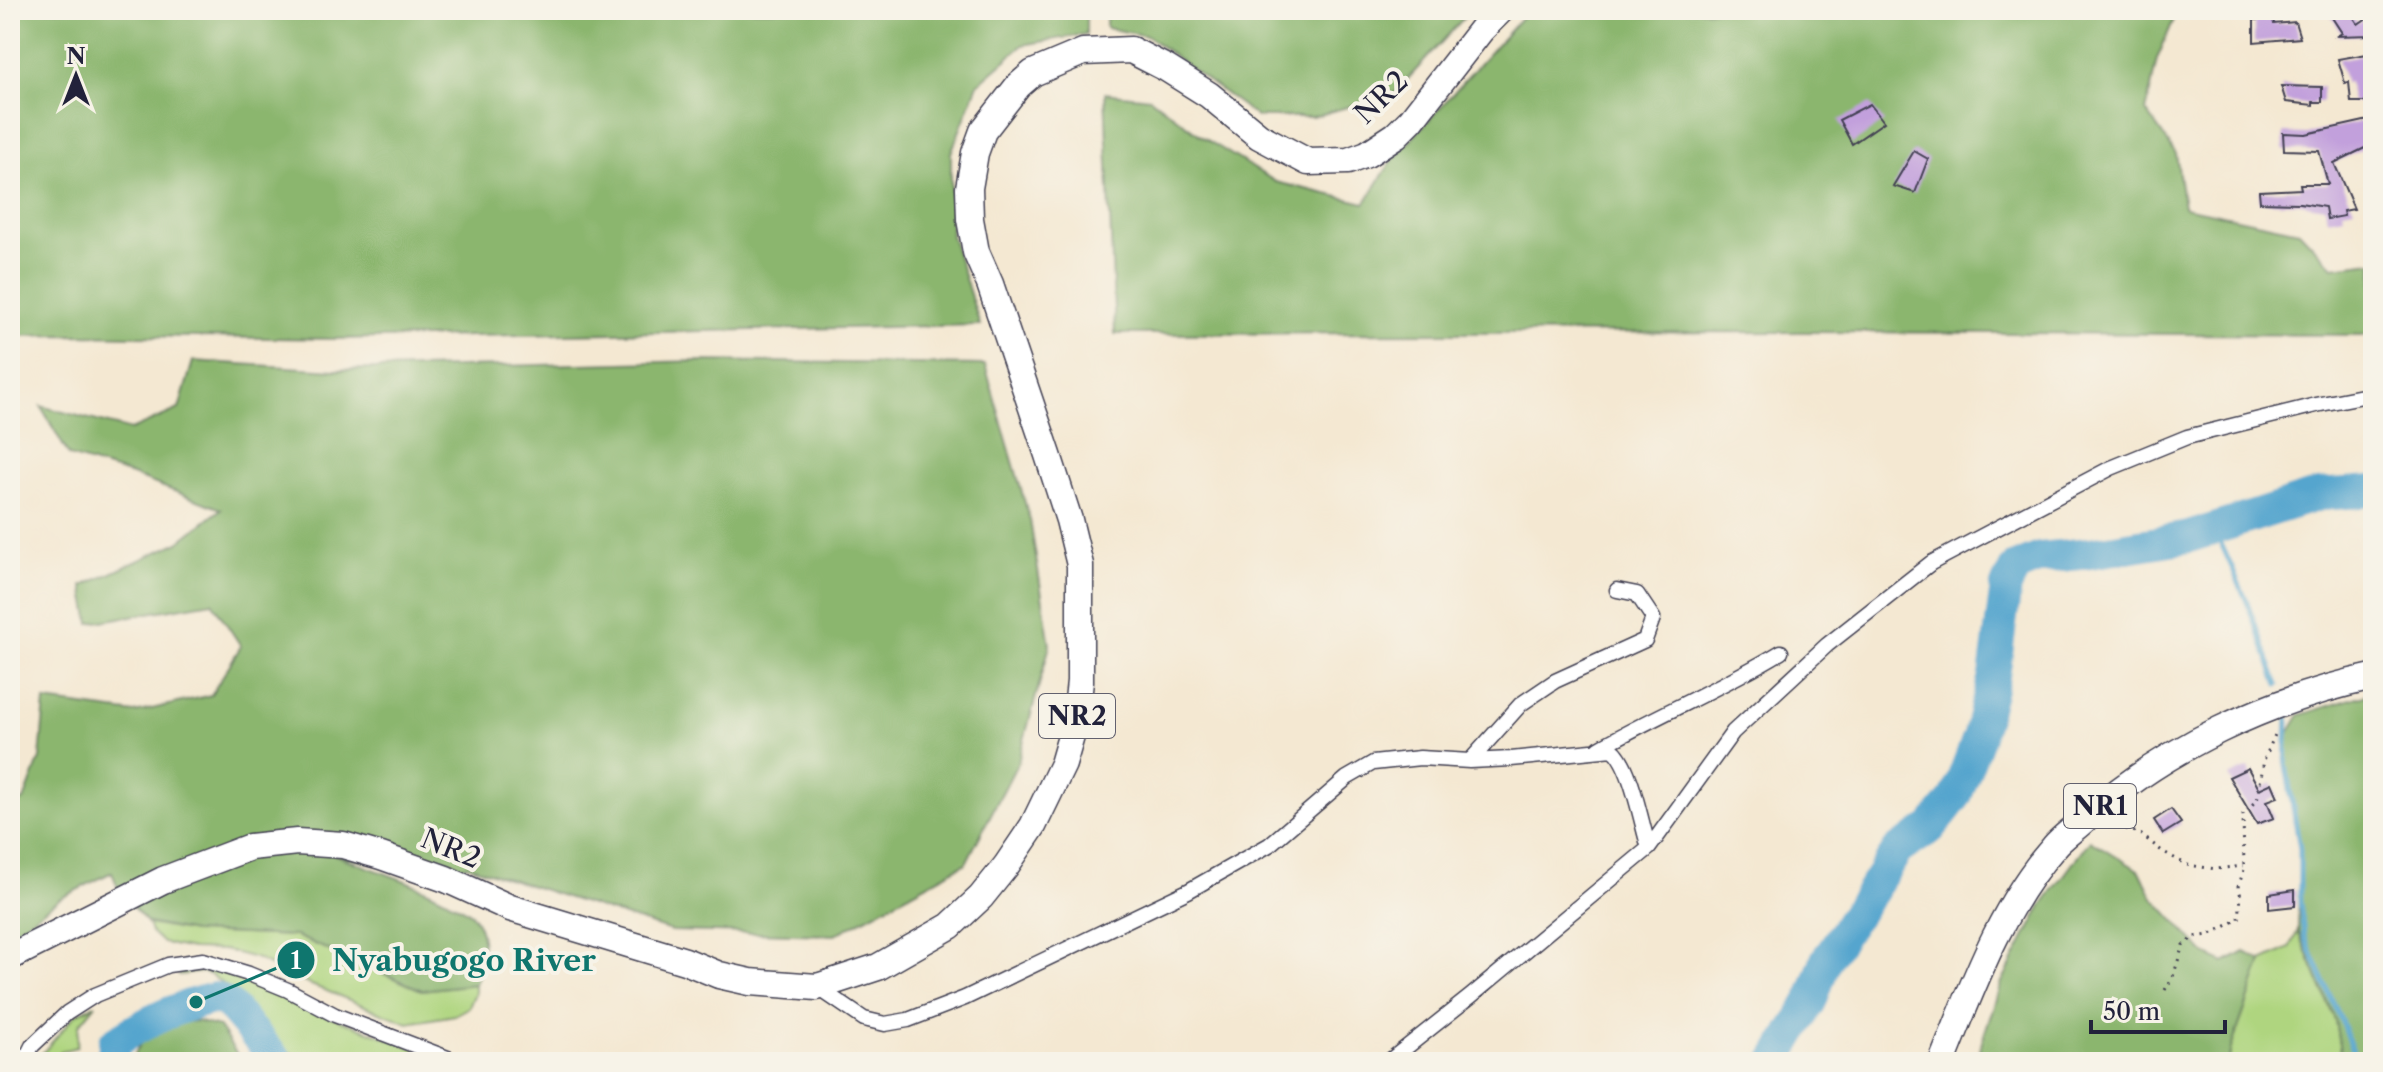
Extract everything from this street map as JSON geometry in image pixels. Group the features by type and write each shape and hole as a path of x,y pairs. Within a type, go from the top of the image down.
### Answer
{"highway":[{"name":"NR2","path":"10,957 163,880 250,847 297,842 343,845 381,856 446,879 510,908 685,961 719,975 750,982 817,987 878,967 950,926 981,897 1033,826 1063,764 1076,719 1080,681 1080,565 1048,455 990,284 976,252 969,188 975,153 983,131 1018,86 1033,73 1083,52 1131,50 1209,95 1259,136 1308,162 1348,161 1367,154 1396,135 1501,10"},
{"name":"NR1","path":"1942,1062 1976,979 2015,903 2055,846 2082,821 2160,762 2209,735 2283,704 2373,677"}],"street":[{"path":"1388,1062 1649,848 1733,732 1827,645 1931,563 2111,468 2187,437 2373,394"},
{"path":"1470,761 1521,704 1555,681 1645,640 1653,618 1637,594 1617,590"},
{"path":"1599,749 1639,725 1733,681 1781,652"},
{"path":"817,987 864,1019 885,1024 923,1015 965,998 1188,891 1269,845 1325,795 1360,769 1390,760 1470,761 1612,749 1621,755 1649,848"},
{"path":"24,1062 32,1046 58,1021 95,995 168,965 203,960 249,974 335,1015 458,1062"}],"path":[{"path":"2165,990 2183,945 2194,937 2209,935 2239,919 2243,814 2257,801 2264,760 2280,723 2283,704"},
{"path":"2082,821 2139,833 2187,865 2216,869 2243,866"}],"green space":[{"path":"10,10 1086,10 1086,34 1023,45 978,84 951,153 951,235 980,325 335,339 10,336"},
{"path":"1106,10 1471,10 1395,93 1313,117 1257,117 1147,36 1106,28"},
{"path":"1528,10 2178,10 2157,59 2146,111 2176,154 2184,207 2299,231 2333,267 2373,262 2373,335 1802,332 1115,334 1105,93 1150,98 1201,136 1276,182 1365,203 1391,162"},
{"path":"193,361 335,370 702,361 985,365 1030,520 1050,645 1018,762 966,863 835,935 671,931 467,865 446,879 333,854 425,889 466,910 476,920 483,947 475,984 422,990 296,936 193,932 148,923 120,894 112,872 59,899 10,934 10,806 24,800 40,758 45,701 135,713 211,695 241,646 212,602 90,623 83,586 179,542 221,509 132,475 69,456 41,406 131,430 179,409"},
{"path":"2373,692 2373,1062 2342,1062 2335,1020 2298,930 2300,850 2286,765 2289,733 2300,715"},
{"path":"2090,840 2140,871 2152,896 2205,954 2225,963 2245,952 2262,961 2230,1051 2229,1062 1975,1062 2001,984 2042,905"},
{"path":"148,924 193,932 296,936 421,990 475,984 475,993 469,1007 455,1015 408,1023 306,983 255,958 225,950 192,949 163,943 151,932"},
{"path":"2298,930 2335,1020 2342,1062 2229,1062 2230,1051 2262,961 2290,948"},
{"path":"202,966 239,976 309,1008 450,1062 307,1062 268,1039 244,1000 211,975 203,972 179,975 179,969"},
{"path":"96,1004 79,1025 77,1047 61,1051 53,1062 35,1062 75,1015"},
{"path":"196,1021 219,1027 242,1062 133,1062 142,1042 161,1027 175,1022"}],"building":[{"path":"2327,10 2349,10 2358,24 2373,14 2373,35 2337,36 2342,33"},
{"path":"2273,19 2274,24 2295,22 2300,38 2254,42 2254,20"},
{"path":"2373,53 2373,102 2351,102 2349,82 2345,83 2338,59"},
{"path":"2281,86 2322,87 2322,102 2313,102 2313,105 2286,102"},
{"path":"1870,104 1884,122 1852,144 1839,120"},
{"path":"2373,119 2373,144 2334,163 2354,209 2343,211 2344,216 2327,219 2325,207 2260,202 2259,191 2301,189 2300,184 2328,184 2319,151 2284,150 2283,133 2306,134"},
{"path":"1914,151 1928,159 1915,193 1893,186"},
{"path":"2248,768 2259,789 2272,783 2278,797 2267,801 2274,818 2257,824 2229,777"},
{"path":"2171,809 2181,823 2163,834 2154,820"},
{"path":"2295,890 2295,906 2269,909 2269,894"}],"waterway":[{"path":"1775,1062 1811,1001 1826,960 1898,850 1931,828 1956,796 1979,735 1994,676 2006,586 2015,568 2040,558 2189,537 2319,495 2373,491"},
{"path":"2215,530 2245,597 2278,685"},
{"path":"2288,717 2286,765 2300,849 2304,936 2356,1062"},
{"path":"113,1062 114,1043 126,1035 175,1010 216,998 229,1005 278,1062"}],"place":[{"name":"Nyabugogo River","path":"196,1002"}]}
